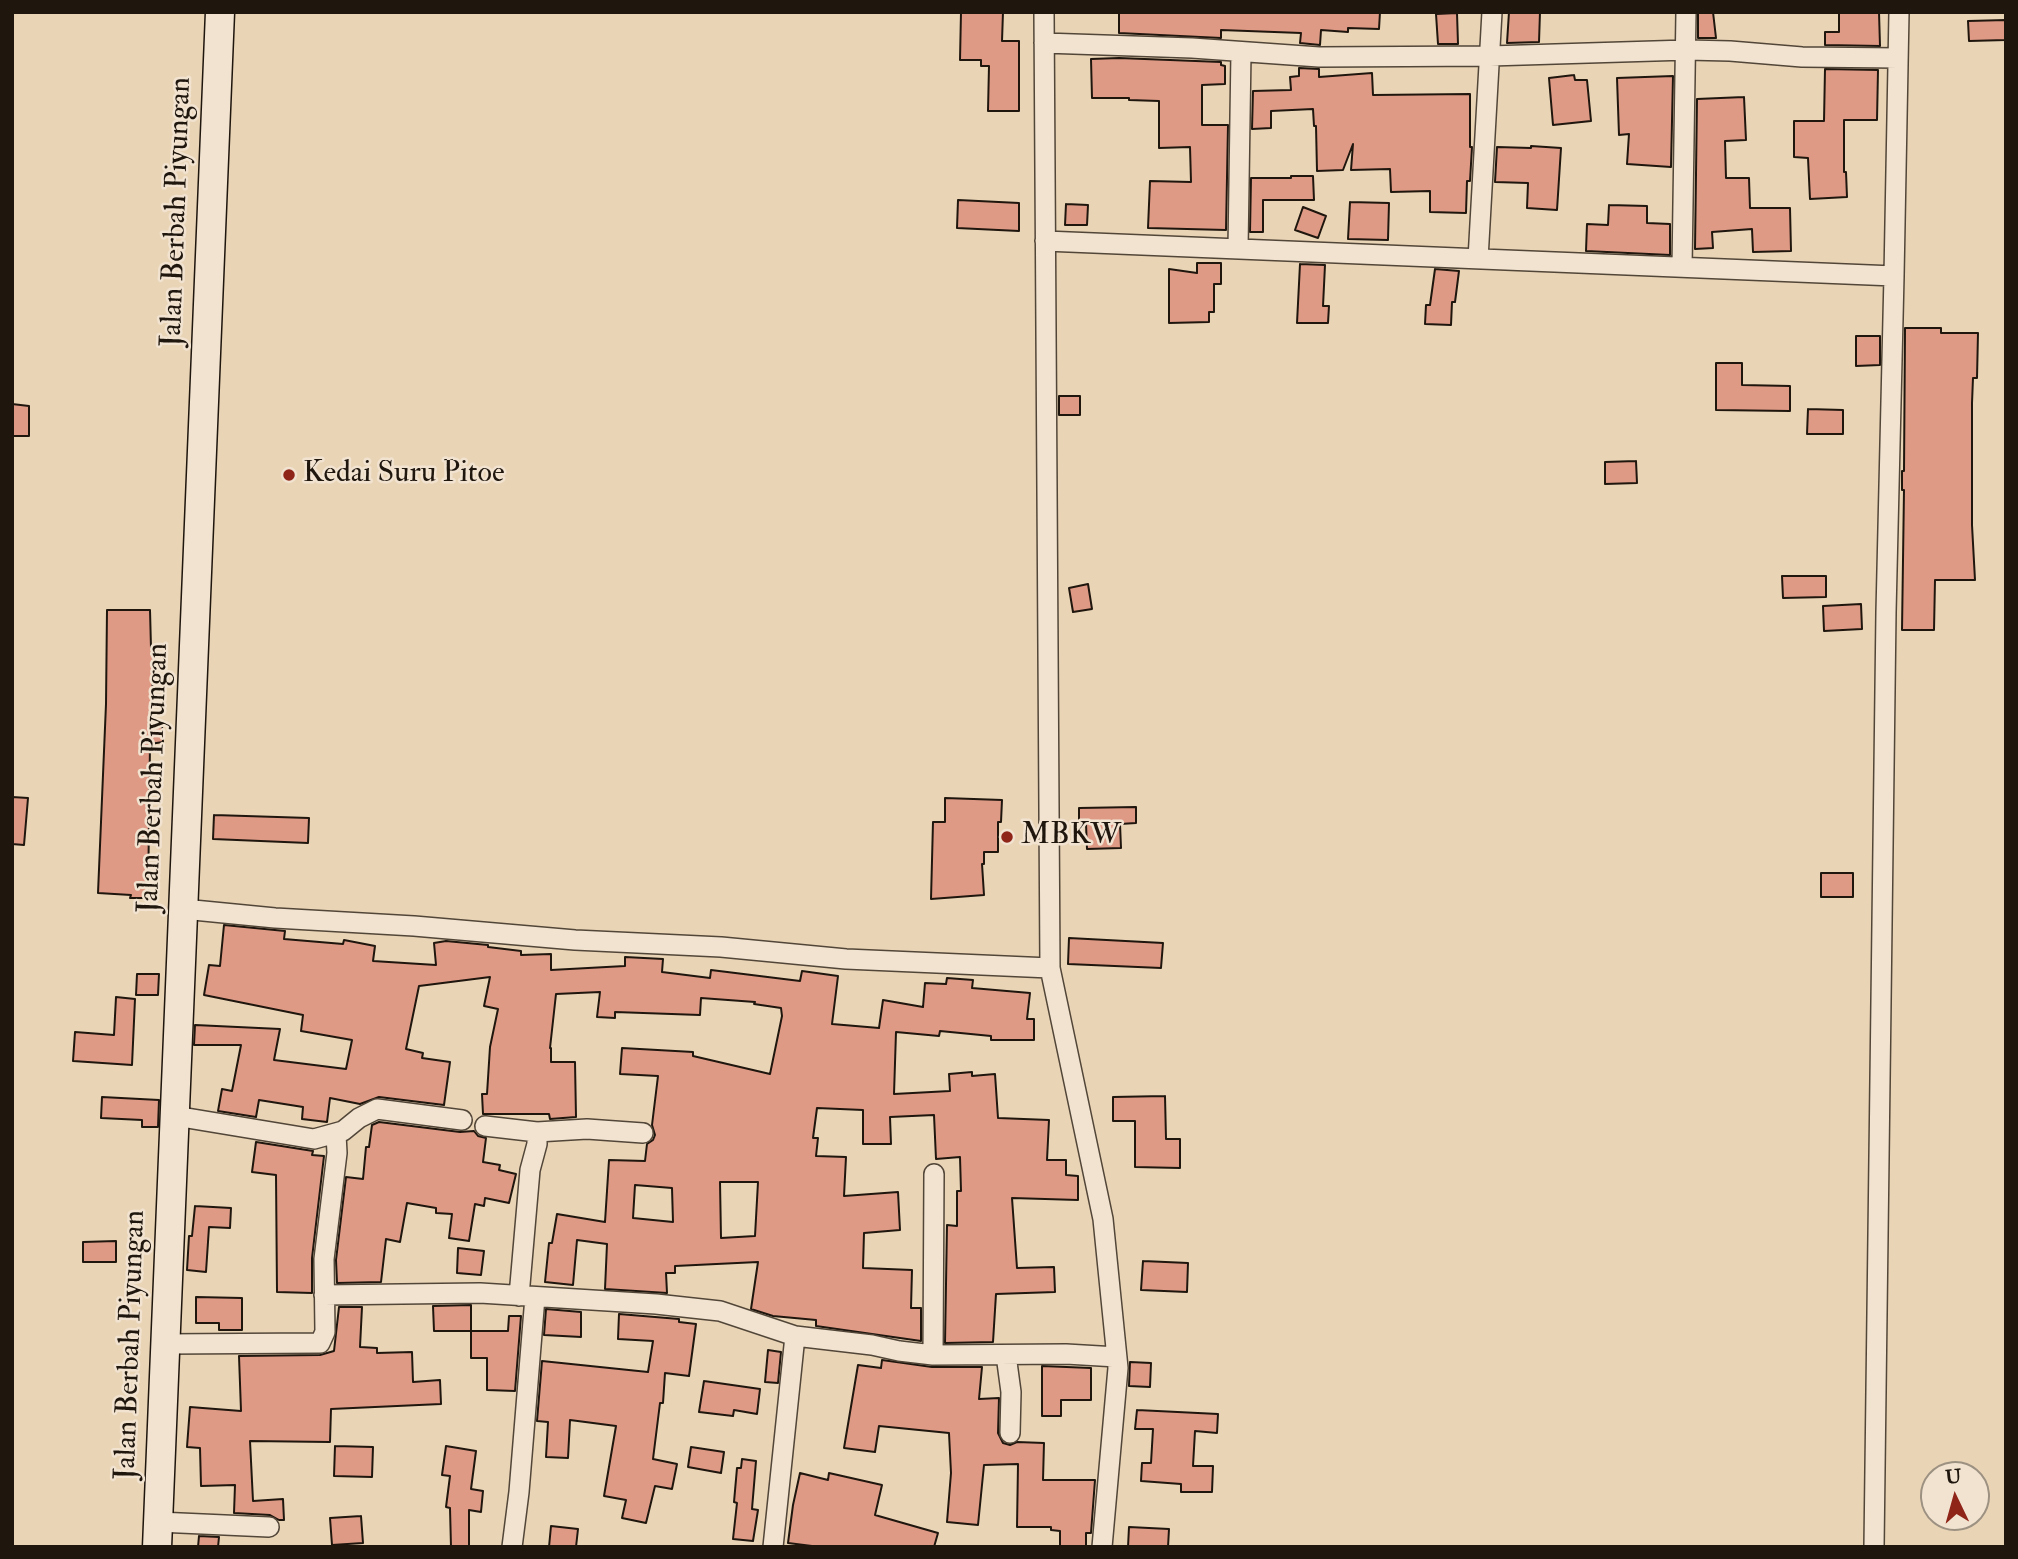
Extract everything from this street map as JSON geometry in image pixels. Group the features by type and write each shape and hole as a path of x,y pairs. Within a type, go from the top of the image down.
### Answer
{"street":[{"name":"Jalan Berbah Piyungan","path":"158,1534 220,12"},
{"path":"1044,12 1050,968 1103,1219 1118,1368 1102,1547"},
{"path":"1478,258 1492,12"},
{"path":"1682,267 1686,12"},
{"path":"1874,1547 1886,612 1899,12"},
{"path":"1044,43 1192,48 1319,57 1687,50 1802,57 1898,58"},
{"path":"1238,249 1241,52"},
{"path":"1045,241 1894,276"},
{"path":"183,909 575,940 721,947 846,959 1050,968"},
{"path":"175,1116 314,1139 343,1131 359,1118 377,1109 462,1120"},
{"path":"485,1126 537,1132 587,1129 643,1133"},
{"path":"512,1547 519,1492 530,1170 537,1144 537,1132"},
{"path":"166,1344 320,1343 325,1332 324,1259 337,1153 336,1134"},
{"path":"933,1355 934,1174"},
{"path":"324,1295 480,1293 656,1304 720,1311 795,1336 933,1355 1066,1354 1117,1357"},
{"path":"772,1547 795,1336"},
{"path":"1006,1355 1011,1392 1010,1433"},
{"path":"158,1534 269,1527"}],"building":[{"path":"961,12 1003,12 1002,41 1019,41 1019,111 988,111 989,66 981,66 981,60 960,60"},
{"path":"1119,12 1380,12 1379,29 1348,28 1348,32 1321,30 1320,45 1300,43 1301,33 1221,30 1221,38 1119,33"},
{"path":"1509,12 1540,12 1539,42 1507,43"},
{"path":"1698,12 1713,12 1716,38 1698,38"},
{"path":"1839,12 1879,12 1880,46 1825,45 1825,32 1839,32"},
{"path":"1457,13 1458,44 1438,44 1436,14"},
{"path":"2006,20 2006,40 1969,41 1968,21"},
{"path":"1091,59 1221,62 1221,65 1225,66 1225,84 1202,85 1202,125 1228,125 1226,230 1148,228 1150,181 1191,182 1190,147 1159,148 1159,101 1092,98"},
{"path":"1299,68 1319,69 1319,77 1372,73 1373,95 1470,94 1472,147 1466,213 1430,212 1430,191 1391,192 1390,169 1351,170 1353,144 1343,170 1317,171 1313,109 1271,111 1271,128 1252,129 1253,91 1291,90 1290,77 1299,76"},
{"path":"1825,69 1878,70 1877,120 1844,120 1847,197 1810,199 1808,158 1794,157 1794,121 1824,121"},
{"path":"1574,75 1575,80 1587,80 1591,121 1553,125 1549,78"},
{"path":"1673,76 1671,167 1627,164 1629,134 1619,135 1617,78"},
{"path":"1744,97 1746,140 1725,141 1726,178 1749,178 1750,208 1790,208 1791,251 1753,252 1752,229 1712,232 1713,248 1695,249 1697,99"},
{"path":"1497,147 1561,148 1557,210 1527,208 1528,183 1495,182"},
{"path":"1313,176 1314,200 1263,200 1263,232 1250,232 1251,178"},
{"path":"958,200 1019,203 1019,231 957,228"},
{"path":"1350,202 1389,203 1388,240 1348,239"},
{"path":"1066,204 1088,205 1087,225 1065,225"},
{"path":"1609,205 1647,206 1647,223 1670,224 1670,255 1586,251 1587,224 1608,225"},
{"path":"1303,207 1326,216 1318,238 1295,230"},
{"path":"1197,263 1221,263 1221,284 1214,284 1214,312 1209,312 1209,322 1169,323 1169,269 1197,273"},
{"path":"1300,264 1325,265 1323,306 1329,306 1328,323 1297,323"},
{"path":"1435,269 1459,271 1455,302 1452,302 1451,325 1425,324 1426,305 1430,305"},
{"path":"1905,328 1941,328 1941,333 1978,333 1977,378 1973,378 1972,403 1975,580 1935,580 1934,630 1902,630"},
{"path":"1856,336 1880,336 1880,365 1856,366"},
{"path":"1716,363 1742,363 1742,385 1790,386 1790,411 1716,410"},
{"path":"1059,396 1080,396 1080,415 1059,415"},
{"path":"12,404 29,406 29,436 12,436"},
{"path":"1808,409 1843,410 1843,434 1807,434"},
{"path":"1636,461 1637,483 1605,484 1605,462"},
{"path":"1782,576 1826,576 1826,597 1783,598"},
{"path":"1088,584 1092,609 1073,612 1069,588"},
{"path":"1861,604 1862,629 1824,631 1823,606"},
{"path":"107,610 150,610 151,648 154,648 151,727 162,726 163,742 150,744 148,898 98,893"},
{"path":"12,797 28,798 24,845 12,844"},
{"path":"945,798 1002,800 1001,822 998,822 998,852 984,852 984,895 931,899 933,822 945,822"},
{"path":"1136,807 1136,823 1120,824 1121,848 1087,849 1086,824 1079,824 1079,808"},
{"path":"214,815 309,818 308,843 213,839"},
{"path":"1821,873 1853,873 1853,897 1821,897"},
{"path":"224,925 285,931 284,939 343,944 344,940 375,946 373,961 436,965 434,943 446,941 521,951 521,955 551,954 551,970 625,966 625,957 663,959 662,972 710,978 711,970 800,981 802,971 838,976 832,1024 879,1028 883,1000 923,1007 925,983 946,984 947,978 973,980 972,988 1030,993 1027,1019 1034,1019 1034,1040 991,1040 991,1036 940,1031 939,1036 896,1032 894,1094 950,1091 949,1074 995,1074 998,1118 1049,1120 1047,1160 1066,1160 1066,1175 1078,1176 1078,1200 1012,1198 1017,1268 1054,1267 1055,1292 996,1294 993,1342 945,1343 947,1225 957,1226 957,1191 961,1191 960,1157 936,1159 934,1115 890,1117 891,1144 863,1144 863,1110 817,1108 813,1138 818,1138 816,1156 846,1157 844,1196 898,1192 900,1230 864,1233 863,1268 912,1270 911,1308 921,1308 921,1341 816,1326 816,1320 773,1316 751,1309 758,1262 675,1266 675,1273 666,1273 667,1293 605,1289 607,1244 577,1240 573,1285 545,1282 549,1243 552,1243 557,1214 605,1222 609,1160 645,1161 647,1144 655,1135 652,1125 658,1076 620,1074 622,1048 693,1052 693,1056 770,1074 782,1016 781,1008 754,1004 755,1002 701,998 700,1015 615,1012 615,1018 597,1017 600,992 556,994 551,1062 575,1062 576,1117 550,1119 549,1114 483,1114 482,1094 487,1094 490,1047 498,1009 484,1006 490,977 419,986 406,1049 423,1053 422,1058 450,1062 444,1105 379,1097 360,1104 330,1098 327,1122 302,1119 303,1107 259,1100 256,1117 218,1111 222,1089 232,1091 241,1045 194,1045 195,1025 280,1029 274,1060 346,1069 352,1040 301,1031 303,1015 204,995 209,965 220,966","holes":["720,1182 758,1182 755,1236 721,1238","635,1185 672,1188 673,1222 633,1218"]},
{"path":"1069,938 1163,943 1161,968 1068,964"},
{"path":"137,974 159,974 158,995 136,995"},
{"path":"116,997 135,999 132,1065 73,1061 75,1032 114,1035"},
{"path":"1165,1096 1166,1139 1180,1139 1180,1168 1135,1167 1135,1121 1113,1121 1113,1097"},
{"path":"102,1097 159,1100 158,1127 142,1127 142,1120 101,1118"},
{"path":"379,1122 460,1132 474,1131 478,1136 486,1138 483,1162 500,1165 499,1170 516,1174 509,1203 485,1198 484,1206 475,1204 469,1241 449,1238 452,1214 436,1213 436,1208 407,1203 400,1242 386,1239 381,1282 337,1283 336,1260 346,1177 363,1179 366,1147 369,1147 372,1125"},
{"path":"256,1142 313,1151 312,1155 324,1156 312,1258 312,1293 277,1292 276,1175 252,1172"},
{"path":"195,1206 231,1208 230,1228 209,1227 206,1272 187,1270 189,1236 192,1236"},
{"path":"116,1241 116,1262 83,1262 83,1242"},
{"path":"458,1248 484,1251 481,1275 457,1273"},
{"path":"1143,1261 1188,1263 1187,1292 1141,1290"},
{"path":"196,1297 242,1298 242,1330 219,1330 219,1323 196,1323"},
{"path":"471,1305 471,1331 434,1331 433,1306"},
{"path":"339,1307 362,1307 360,1347 377,1348 377,1353 412,1352 413,1382 440,1380 441,1404 331,1409 330,1442 250,1441 253,1501 283,1499 284,1520 270,1515 234,1513 235,1485 201,1486 200,1448 187,1447 190,1407 241,1411 239,1356 320,1355 334,1351"},
{"path":"546,1309 581,1312 581,1337 544,1335"},
{"path":"619,1314 679,1319 679,1322 696,1324 689,1376 665,1373 663,1403 660,1403 653,1459 677,1464 672,1489 655,1486 646,1523 622,1518 626,1500 604,1496 616,1426 570,1420 568,1458 546,1457 548,1422 537,1421 542,1361 648,1372 653,1341 618,1339"},
{"path":"509,1316 521,1316 515,1391 487,1390 487,1358 471,1358 471,1331 508,1331"},
{"path":"768,1350 781,1352 778,1383 765,1382"},
{"path":"882,1360 932,1367 982,1367 979,1399 999,1398 998,1433 1003,1443 1044,1443 1043,1480 1095,1480 1091,1533 1086,1533 1086,1547 1060,1547 1060,1531 1051,1530 1051,1527 1017,1527 1018,1464 984,1465 978,1525 947,1522 951,1473 949,1433 879,1426 875,1452 844,1448 858,1365 881,1368"},
{"path":"1130,1362 1151,1363 1150,1387 1129,1386"},
{"path":"1042,1366 1091,1368 1091,1400 1061,1400 1061,1416 1042,1416"},
{"path":"704,1381 760,1389 757,1414 734,1410 733,1416 699,1412"},
{"path":"1137,1410 1218,1414 1217,1433 1195,1431 1193,1466 1213,1466 1212,1492 1181,1492 1181,1484 1141,1481 1142,1463 1151,1463 1153,1429 1135,1429"},
{"path":"335,1446 373,1447 372,1477 334,1476"},
{"path":"446,1446 476,1451 471,1489 483,1491 481,1512 469,1510 469,1547 451,1547 450,1508 446,1507 450,1476 442,1475"},
{"path":"691,1447 724,1452 721,1473 688,1467"},
{"path":"742,1459 756,1461 752,1509 758,1510 753,1541 733,1539 737,1468 741,1468"},
{"path":"800,1473 828,1480 829,1473 882,1485 875,1515 938,1533 934,1547 820,1547 788,1543"},
{"path":"361,1516 363,1543 332,1545 330,1518"},
{"path":"551,1526 578,1529 576,1547 549,1547"},
{"path":"1129,1527 1169,1529 1168,1547 1128,1547"},
{"path":"199,1536 219,1537 218,1547 198,1547"}],"place":[{"name":"Kedai Suru Pitoe","path":"289,475"},
{"name":"MBKW","path":"1007,837"}]}
